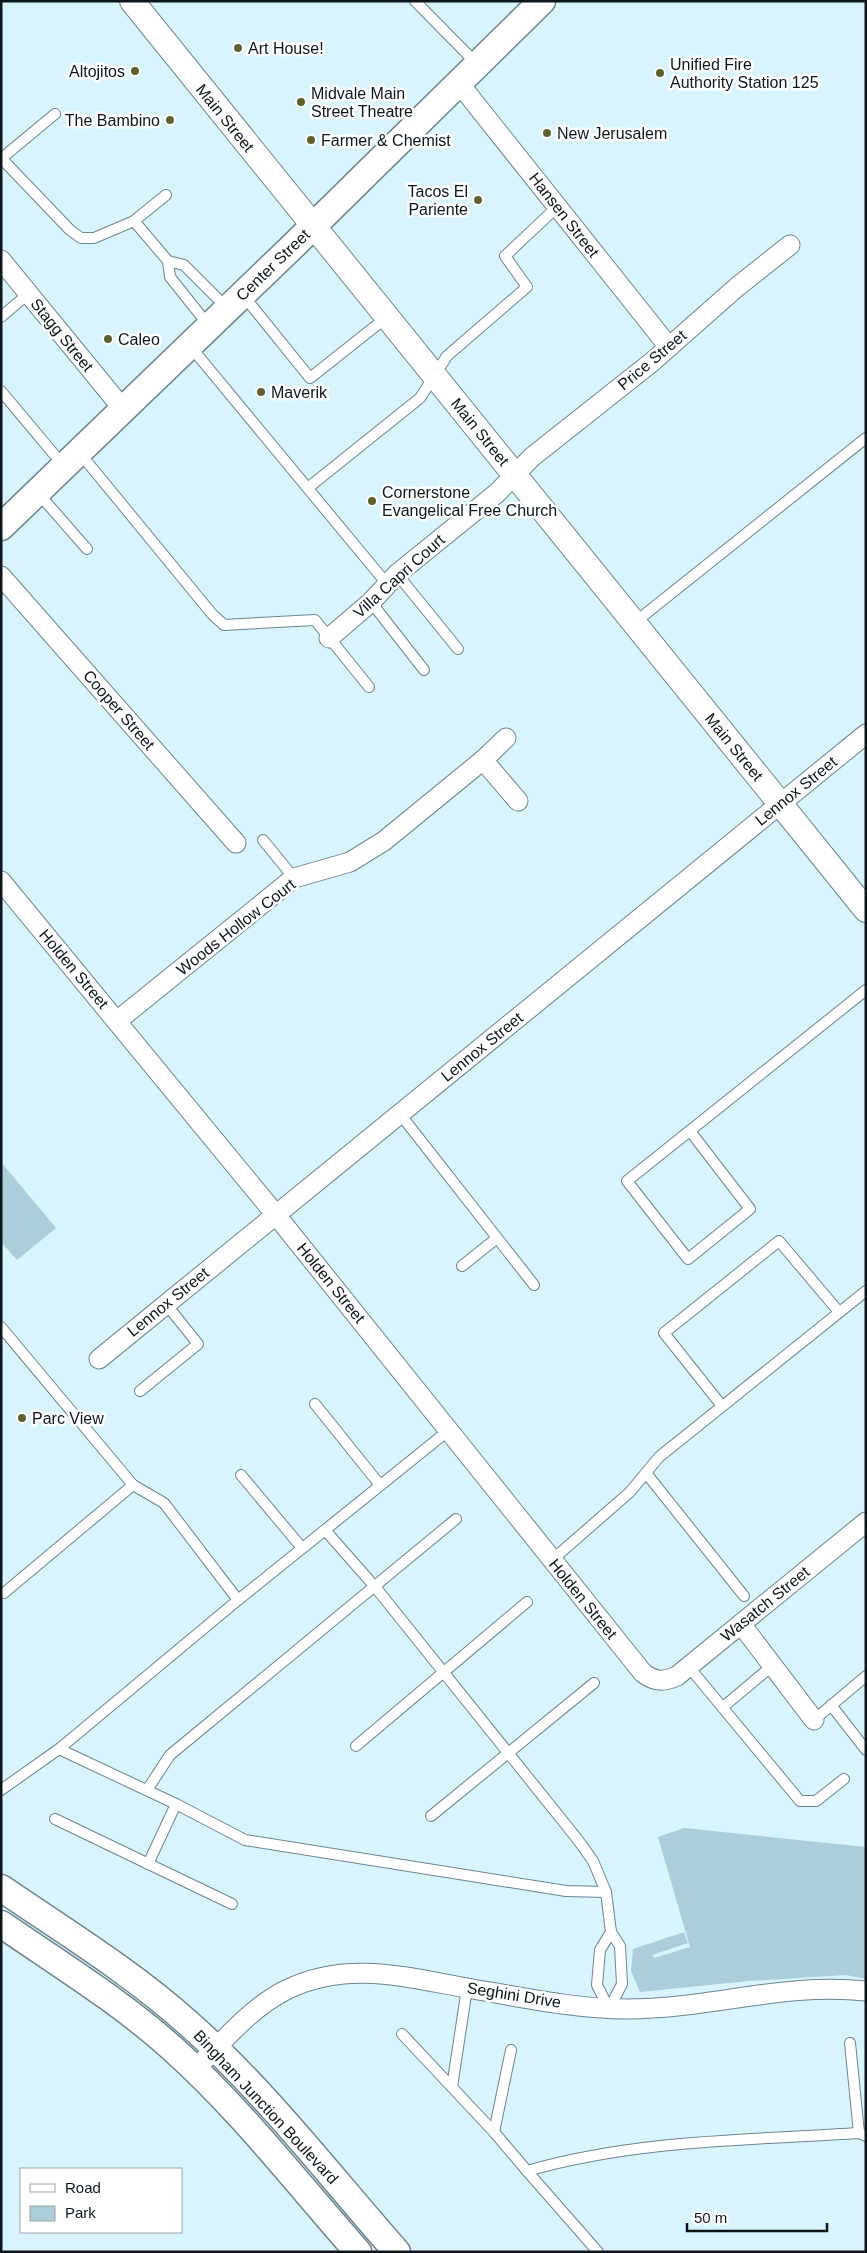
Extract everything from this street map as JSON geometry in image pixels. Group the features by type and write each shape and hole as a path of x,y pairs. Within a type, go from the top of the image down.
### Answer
{"main road":[{"name":"Center Street","path":"1,527 314,226 542,1"},
{"name":"Bingham Junction Boulevard","path":"1,1888 147,1990 216,2048 397,2252"},
{"name":"Bingham Junction Boulevard","path":"1,1924 130,2015 195,2069 358,2252"}],"street":[{"name":"Main Street","path":"132,1 866,910"},
{"name":"Hansen Street","path":"458,82 669,347"},
{"name":"Price Street","path":"516,476 532,457 669,347 737,287 790,245"},
{"name":"Stagg Street","path":"1,260 123,409"},
{"name":"Villa Capri Court","path":"329,638 371,602 392,579 516,476"},
{"name":"Cooper Street","path":"1,576 236,843"},
{"name":"Lennox Street","path":"99,1359 866,734"},
{"name":"Woods Hollow Court","path":"117,1021 294,878 350,862 367,852 483,760 506,738"},
{"path":"483,760 518,802"},
{"name":"Holden Street","path":"1,881 276,1214 643,1673 652,1679 661,1681"},
{"name":"Wasatch Street","path":"661,1681 677,1676 689,1667 866,1522"},
{"path":"741,1624 814,1720"},
{"name":"Seghini Drive","path":"195,2069 267,2001 306,1982 349,1972 394,1974 467,1988 608,2009 664,2007 797,1990 866,1991"}],"lane":[{"path":"415,1 477,64"},
{"path":"55,114 2,158 70,230 81,238 94,238 134,221 166,195"},
{"path":"308,487 420,398 447,356 527,287 505,256 557,207"},
{"path":"134,221 168,261 170,276 226,310 310,378 387,317"},
{"path":"168,261 184,265 226,310"},
{"path":"1,317 28,294"},
{"path":"189,346 308,487 458,649"},
{"path":"1,391 71,459 224,625 315,620 369,687"},
{"path":"634,623 866,438"},
{"path":"37,492 87,549"},
{"path":"371,602 424,670"},
{"path":"264,840 294,878"},
{"path":"690,1131 750,1208 688,1258 627,1181 866,990"},
{"path":"400,1114 534,1285"},
{"path":"462,1266 497,1238"},
{"path":"722,1406 664,1333 779,1241 839,1312"},
{"path":"552,1560 630,1492 659,1458 866,1291"},
{"path":"140,1391 198,1344 166,1304"},
{"path":"1,1327 133,1485 164,1503 238,1600"},
{"path":"315,1404 380,1485"},
{"path":"1,1790 59,1749 238,1600 449,1430"},
{"path":"646,1473 744,1596"},
{"path":"241,1475 302,1548"},
{"path":"2,1593 133,1485"},
{"path":"147,1790 170,1755 376,1588 456,1519"},
{"path":"325,1530 376,1588 578,1840 592,1861 606,1892 611,1932 620,1946 622,1984 608,2009"},
{"path":"356,1746 527,1602"},
{"path":"723,1707 772,1666"},
{"path":"689,1667 800,1801 816,1801 844,1779"},
{"path":"814,1720 866,1676"},
{"path":"431,1816 594,1683"},
{"path":"831,1705 866,1750"},
{"path":"59,1749 176,1804 245,1840 566,1891 606,1892"},
{"path":"148,1864 176,1804"},
{"path":"55,1819 232,1904"},
{"path":"608,2009 596,1985 600,1950 611,1932"},
{"path":"452,2087 467,1988"},
{"path":"402,2034 494,2132 598,2252"},
{"path":"527,2171 555,2163 649,2146 862,2135 850,2043"},
{"path":"494,2132 511,2050"}],"green space":[{"path":"1,1162 56,1228 17,1260 1,1242"},
{"path":"684,1828 866,1847 866,1979 846,1975 749,1981 640,1992 631,1971 633,1949 684,1932 688,1943 652,1955 654,1958 690,1947 658,1837"}],"place":[{"name":"Art House!","path":"238,48"},
{"name":"Altojitos","path":"135,71"},
{"name":"Unified Fire Authority Station 125","path":"660,73"},
{"name":"Midvale Main Street Theatre","path":"301,102"},
{"name":"The Bambino","path":"170,120"},
{"name":"New Jerusalem","path":"547,133"},
{"name":"Farmer & Chemist","path":"311,140"},
{"name":"Tacos El Pariente","path":"478,200"},
{"name":"Caleo","path":"108,339"},
{"name":"Maverik","path":"261,392"},
{"name":"Cornerstone Evangelical Free Church","path":"372,501"},
{"name":"Parc View","path":"22,1418"}]}
